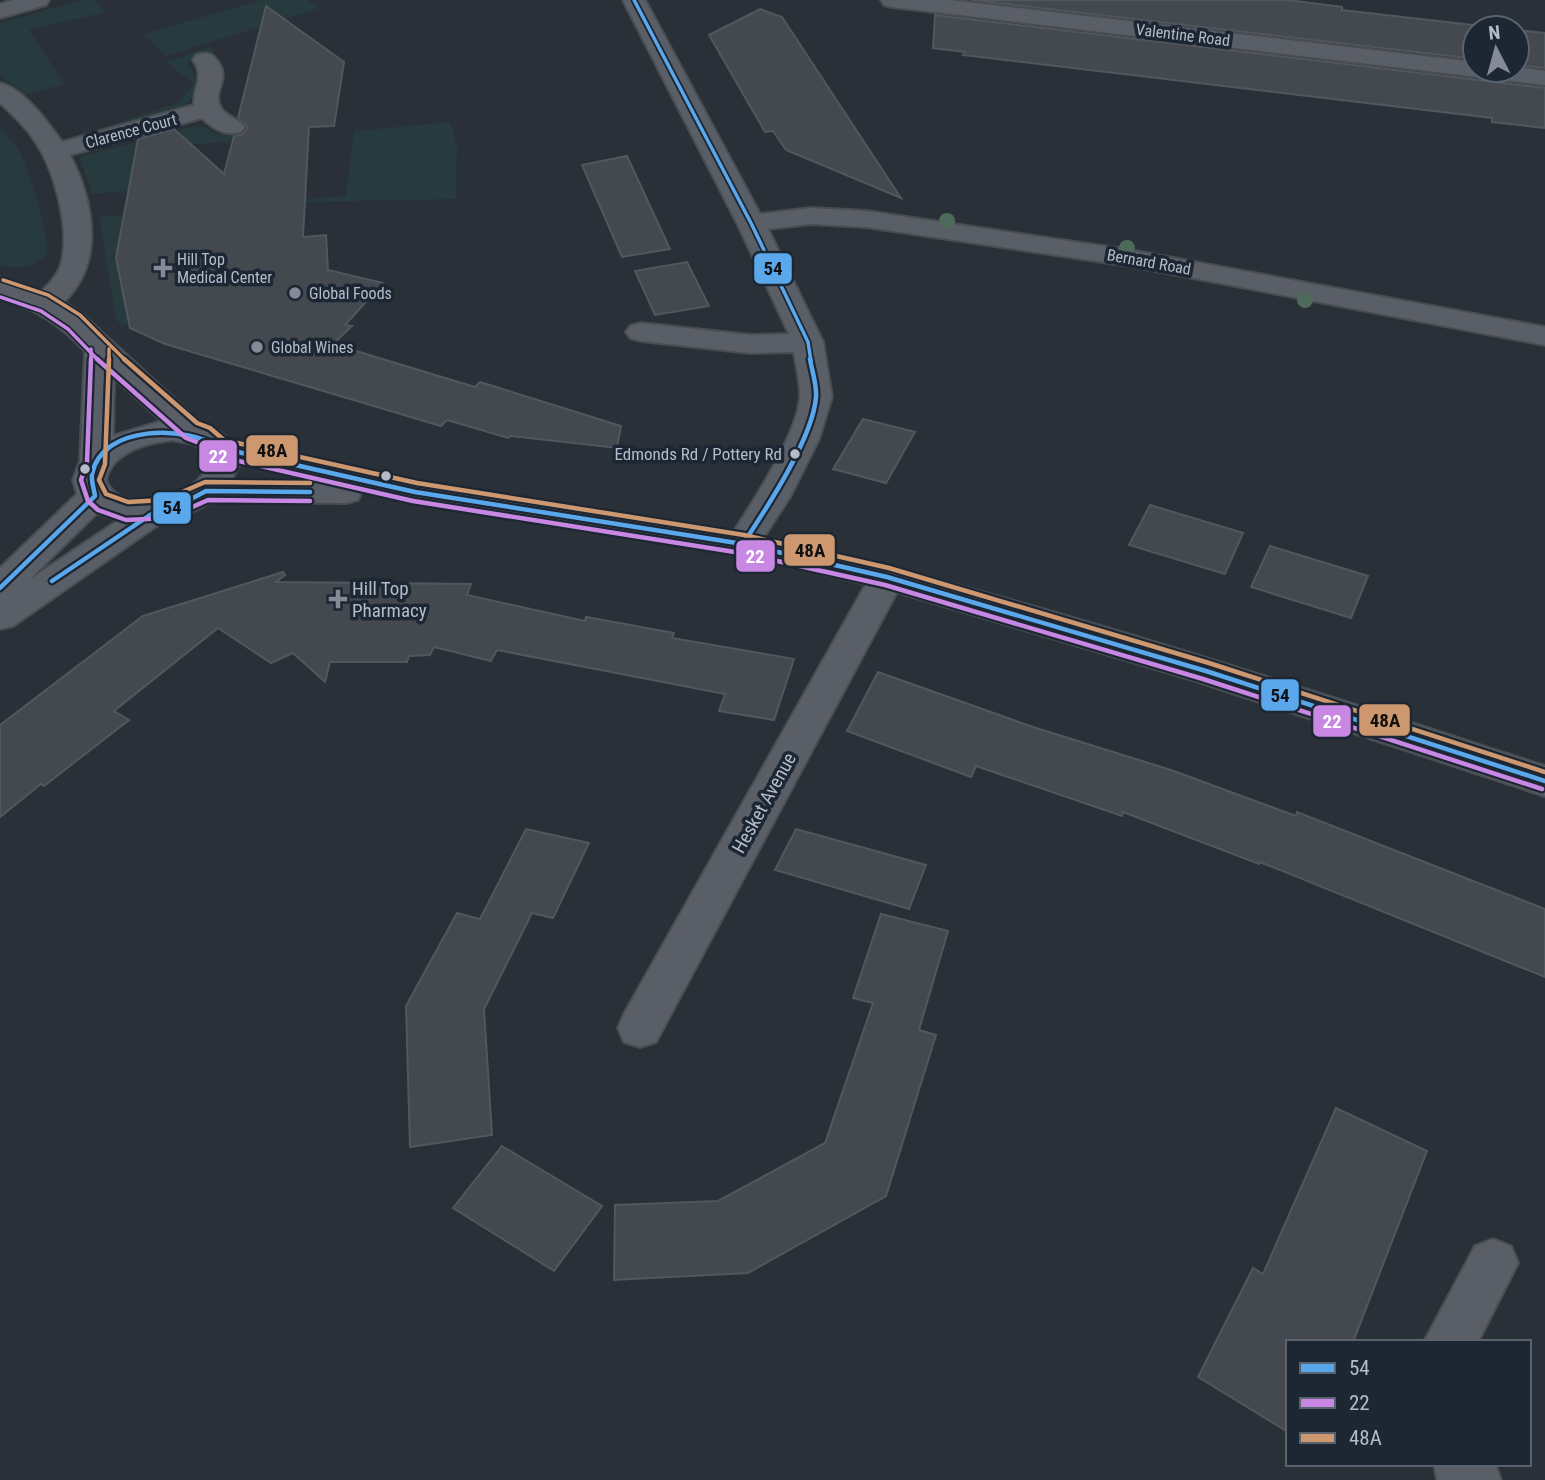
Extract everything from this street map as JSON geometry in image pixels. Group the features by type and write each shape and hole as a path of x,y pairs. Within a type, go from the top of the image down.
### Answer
{"street":[{"path":"0,11 38,0"},
{"path":"634,0 751,223 808,342 816,397 806,428 773,497 743,544"},
{"name":"Valentine Road","path":"892,0 1461,67"},
{"path":"205,60 212,66 214,74 206,94 207,109 220,122 232,127"},
{"path":"0,90 38,127 55,151 74,209 77,255 71,273 61,289 45,303"},
{"name":"Clarence Court","path":"55,151 107,139 207,109"},
{"name":"Bernard Road","path":"751,223 811,216 866,219 1130,258 1545,336"},
{"path":"0,288 45,303 74,322 100,349 192,431 213,440 224,455 222,474 206,492 176,507 156,511 138,512 116,508 96,480 100,349"},
{"path":"640,332 750,344 808,342"},
{"path":"5,575 96,480 111,449 143,434 172,430 192,431"},
{"path":"220,448 415,492 743,544 887,577 1206,671 1545,781"},
{"path":"206,492 415,492"},
{"path":"0,617 156,511"},
{"name":"Hesket Avenue","path":"640,1028 887,577"},
{"path":"1451,1340 1493,1263"},
{"path":"1461,1466 1462,1474 1474,1480"}],"green space":[{"path":"82,0 94,0 106,12 29,30 64,84 25,95 0,75 0,23"},
{"path":"262,0 307,0 319,8 166,56 143,34"},
{"path":"210,47 215,52 189,62 196,87 184,107 90,135 79,135 178,103 194,84 166,62"},
{"path":"450,122 457,145 456,199 247,206 235,204 346,196 354,131"},
{"path":"200,125 218,135 224,131 276,138 136,149 129,191 93,194 79,157"},
{"path":"0,129 23,158 45,233 46,255 35,263 24,266 0,265"},
{"path":"149,212 137,249 114,254 126,311 174,302 154,319 122,325 116,320 99,217"}],"building":[{"path":"972,0 1288,0 1342,7 1342,10 1461,24 1461,57"},
{"path":"266,6 344,62 334,126 309,127 303,237 326,235 328,270 383,283 345,325 352,326 333,344 475,387 480,382 621,426 617,448 511,436 508,438 447,420 441,426 165,344 130,328 116,258 138,139 174,129 224,174 234,136 243,134 248,127 238,118"},
{"path":"760,9 782,17 901,198 786,150 773,131 765,132 709,35"},
{"path":"935,15 1461,78 1461,84 1512,84 1545,88 1545,128 1492,122 1492,118 963,55 965,52 933,48"},
{"path":"1531,32 1545,33 1545,68 1531,66"},
{"path":"627,156 670,249 622,257 582,165"},
{"path":"687,262 709,306 655,315 635,271"},
{"path":"863,419 915,432 886,483 833,469"},
{"path":"1150,505 1243,533 1225,574 1129,545"},
{"path":"1270,546 1368,576 1351,618 1251,587"},
{"path":"283,572 285,575 276,582 471,584 467,595 585,621 586,617 674,633 672,638 794,659 774,720 719,711 725,694 497,650 491,661 434,647 430,655 409,656 407,662 330,662 325,682 293,653 271,663 218,628 114,711 129,720 0,817 0,725 143,616"},
{"path":"878,672 1033,727 1171,770 1296,816 1297,812 1545,909 1545,977 1260,862 1259,864 1123,812 1122,816 976,766 971,777 847,731"},
{"path":"526,829 589,843 553,918 532,913 484,1009 492,1135 410,1147 406,1006 457,913 480,919"},
{"path":"796,829 926,865 909,909 775,870"},
{"path":"881,914 948,931 919,1030 936,1035 886,1196 748,1273 614,1280 615,1205 718,1201 825,1143 873,1003 853,998"},
{"path":"1336,1108 1427,1151 1354,1340 1286,1340 1286,1431 1198,1377 1253,1268 1263,1274"},
{"path":"502,1146 602,1206 554,1271 453,1208"}],"transit line":[{"name":"54","path":"634,0 751,223 808,342 816,397 803,439 773,497 743,544"},
{"name":"48A","path":"3,280 48,295 80,315 106,343 197,423 210,428 224,440 417,483 744,535 889,568 1209,663 1545,772"},
{"name":"22","path":"0,297 41,311 68,329 94,356 186,438 202,444 217,456 413,501 741,553 885,585 1203,679 1542,789"},
{"name":"22","path":"91,349 87,462 81,480 88,501 98,510 126,520 168,518 208,500 310,501"},
{"name":"48A","path":"109,349 105,464 99,480 106,494 128,502 164,500 205,482 310,483"},
{"name":"54","path":"0,588 95,496 92,474 98,460 108,449 138,436 187,433 204,438 220,448 415,492 743,544 887,577 1206,671 1545,781"},
{"name":"54","path":"52,581 156,511 176,507 206,491 310,492"}],"place":[{"name":"Hill Top Medical Center","path":"163,268"},
{"name":"Global Foods","path":"295,293"},
{"name":"Global Wines","path":"257,347"},
{"name":"Edmonds Rd / Pottery Rd","path":"795,454"},
{"name":"Hill Top Pharmacy","path":"338,599"}]}
